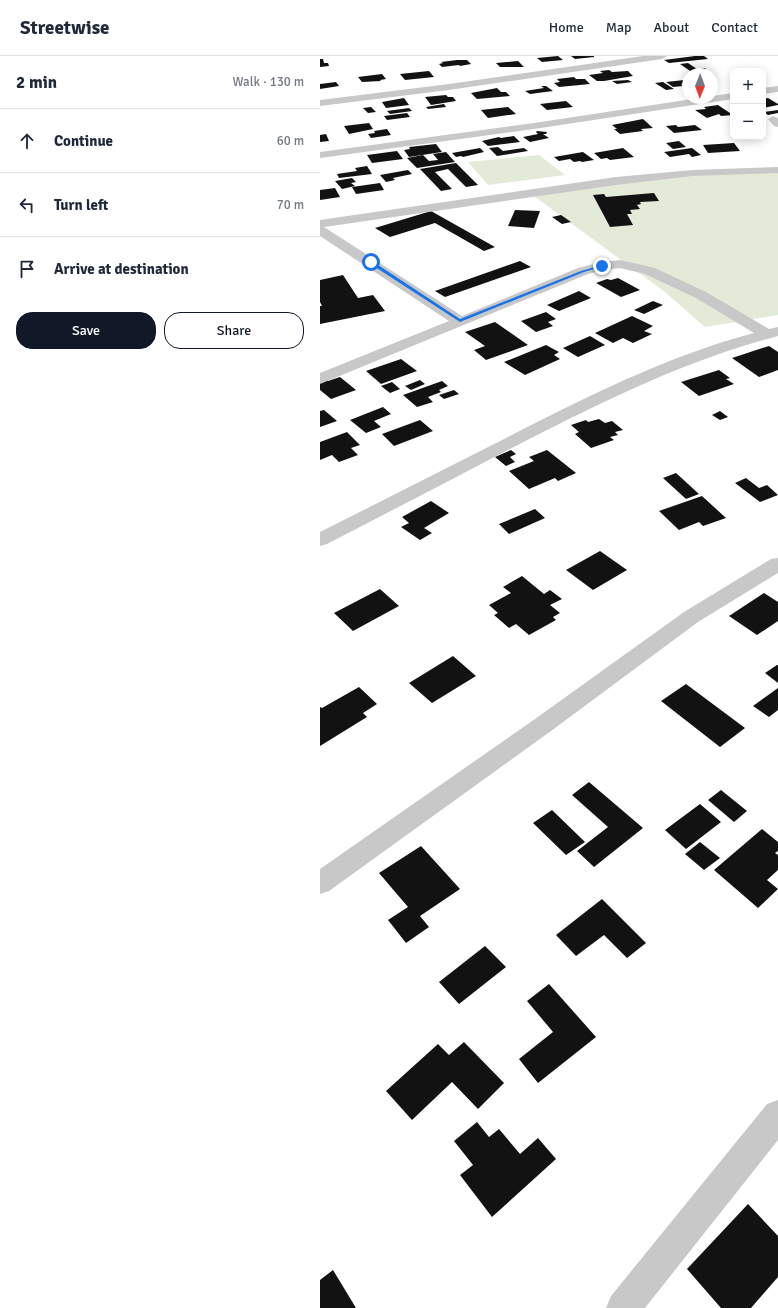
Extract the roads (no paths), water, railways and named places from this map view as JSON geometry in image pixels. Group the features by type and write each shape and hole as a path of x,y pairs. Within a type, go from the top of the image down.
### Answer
{"street":[{"path":"320,103 449,87 662,56"},
{"path":"766,91 778,89"},
{"path":"320,156 730,96"},
{"path":"778,118 773,119 778,124"},
{"path":"320,224 569,186 692,173 778,170"},
{"path":"320,230 460,321"},
{"path":"320,379 583,271 602,266 625,264 650,271 701,295 772,333"},
{"path":"320,540 581,406 638,379 692,357 772,333"},
{"path":"320,883 543,725 690,617 778,564"},
{"path":"623,1308 778,1115"}]}
